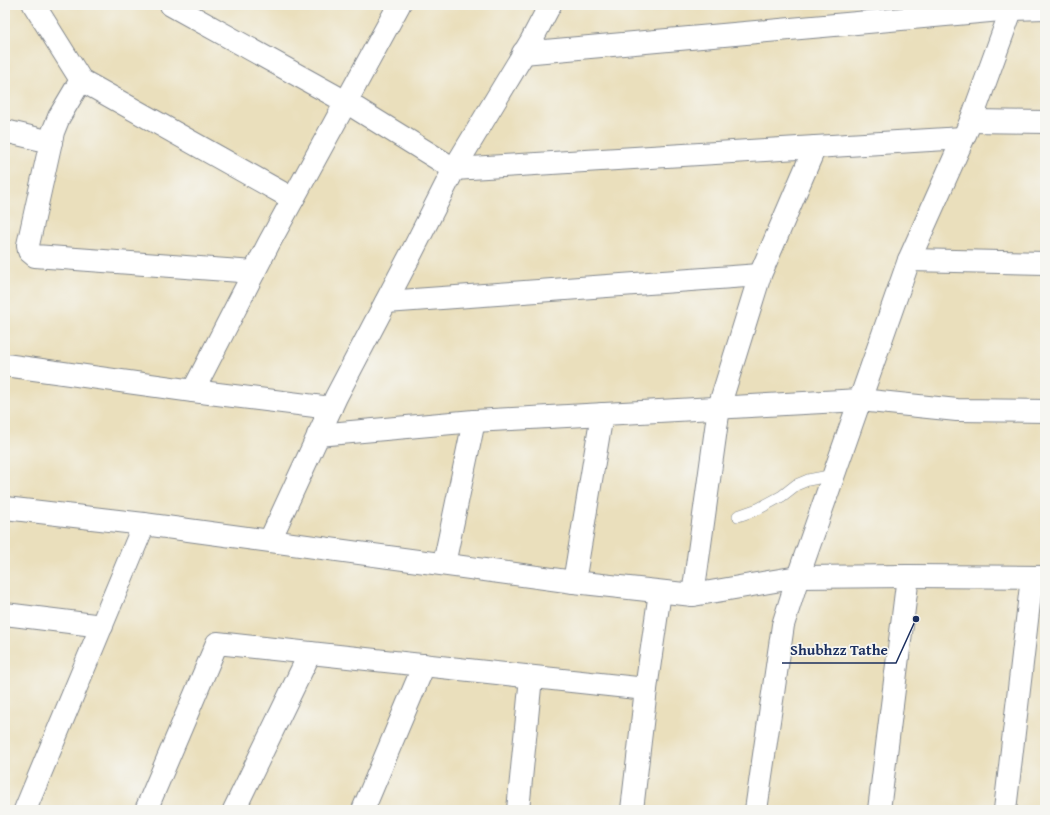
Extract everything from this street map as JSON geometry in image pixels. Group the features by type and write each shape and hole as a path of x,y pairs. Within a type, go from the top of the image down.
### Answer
{"street":[{"path":"34,5 81,80 293,199"},
{"path":"171,5 346,102 454,169 815,147 967,129 1045,122"},
{"path":"193,391 254,272 399,5"},
{"path":"270,540 331,408 454,169 524,53 550,5"},
{"path":"524,53 1012,7 1045,8"},
{"path":"756,810 783,625 798,577 909,260 967,129 1012,7"},
{"path":"81,80 59,117 51,142 28,245 29,251 35,256 254,272"},
{"path":"5,131 51,142"},
{"path":"693,595 719,408 760,275 815,147"},
{"path":"909,260 1045,263"},
{"path":"386,302 760,275"},
{"path":"5,365 331,408"},
{"path":"318,435 474,421 860,400 958,410 1045,411"},
{"path":"574,582 602,414"},
{"path":"444,564 474,421"},
{"path":"5,508 270,540 574,582 693,595 798,577 1038,577 1005,810"},
{"path":"25,810 144,524"},
{"path":"879,810 908,576"},
{"path":"632,810 646,689 660,592"},
{"path":"5,614 102,626"},
{"path":"146,810 217,643 646,689"},
{"path":"240,809 310,653"},
{"path":"363,810 424,665"},
{"path":"518,810 531,677"}],"lane":[{"path":"738,516 758,509 782,496 796,485 808,480 834,475"}],"place":[{"name":"Shubhzz Tathe","path":"916,619"}]}
